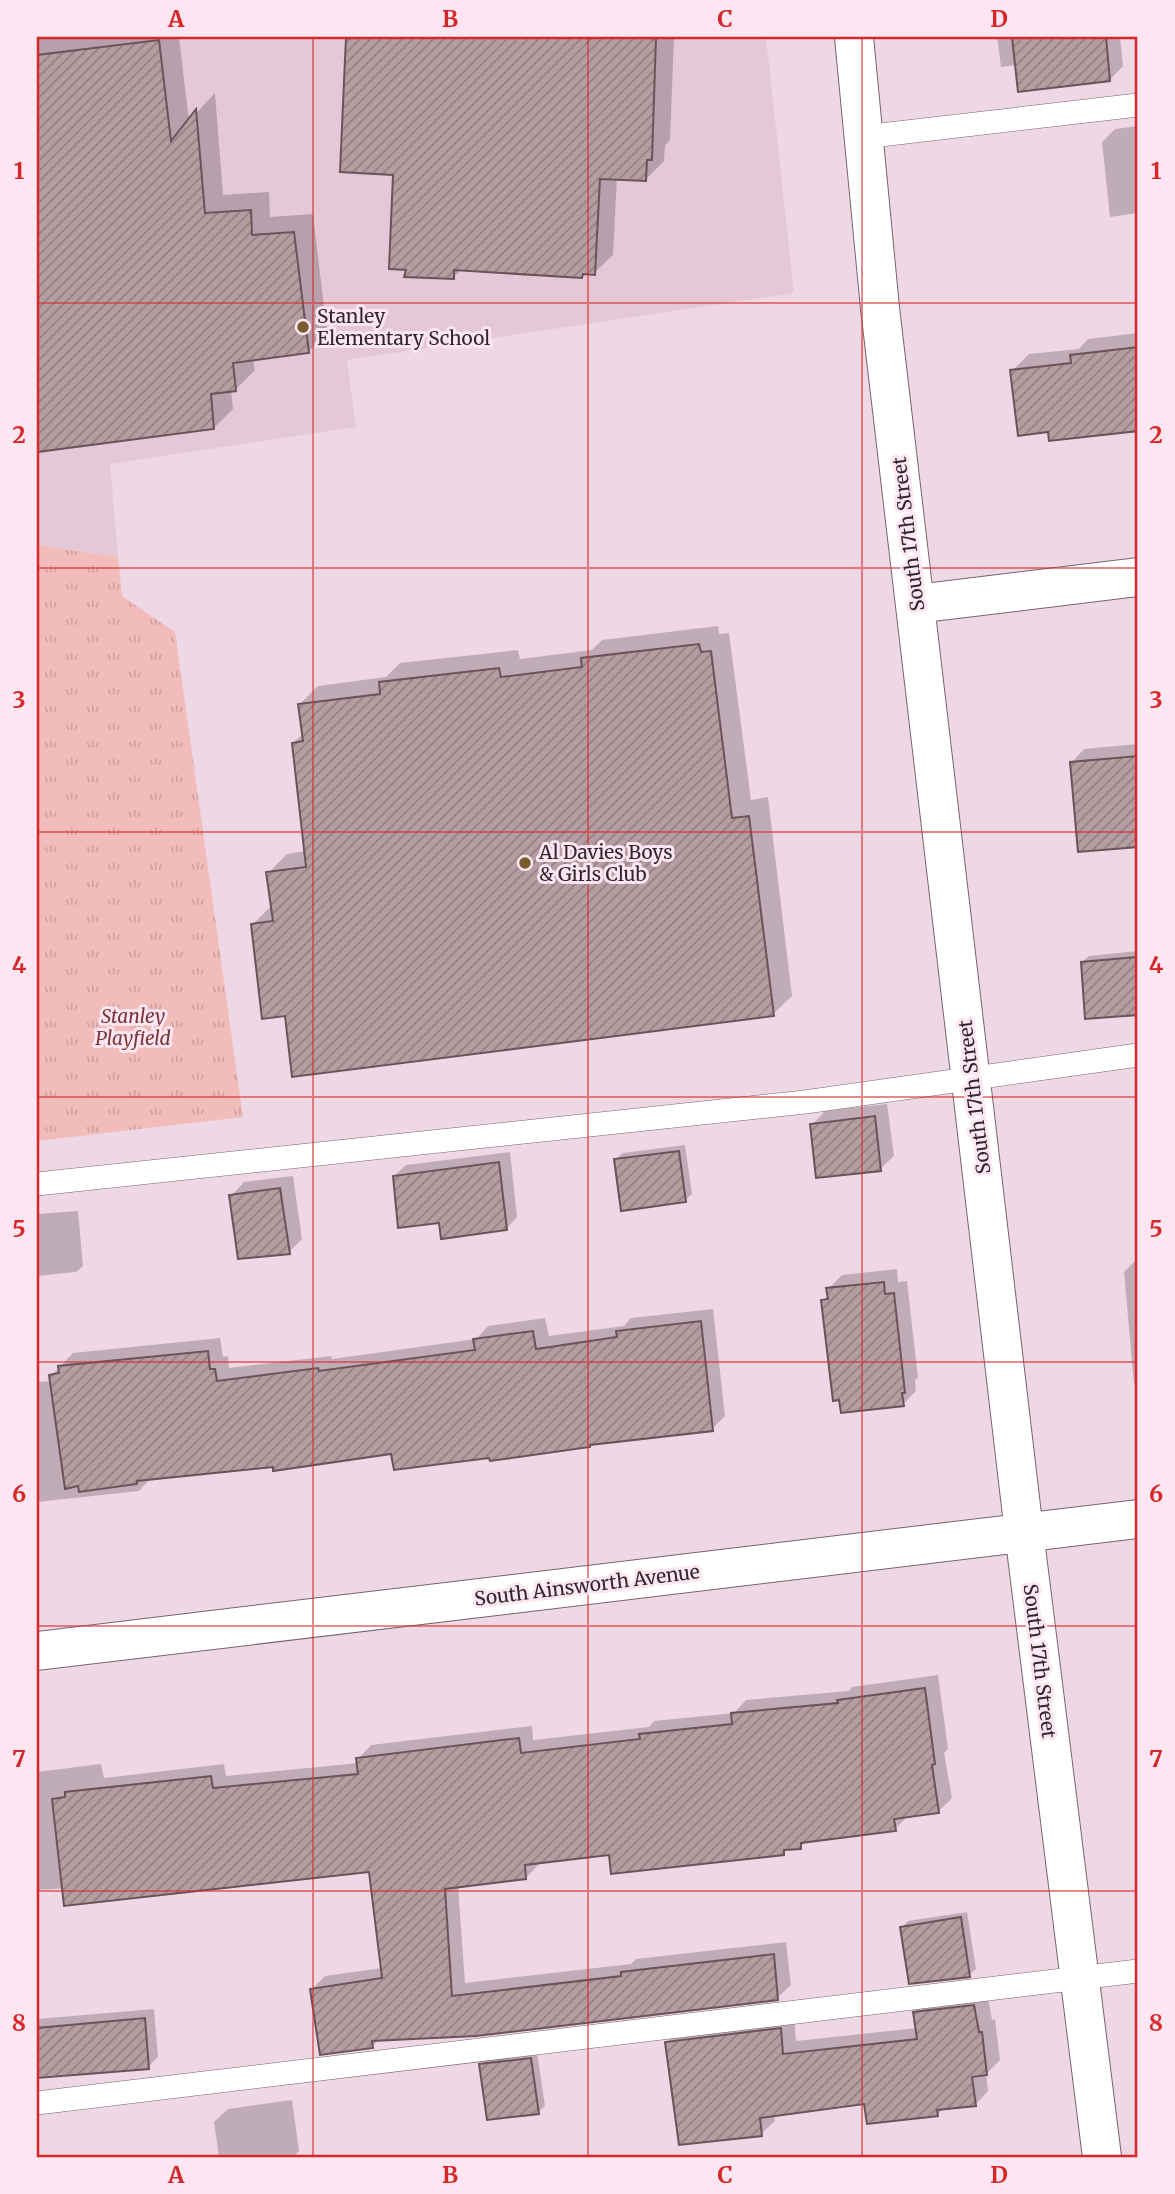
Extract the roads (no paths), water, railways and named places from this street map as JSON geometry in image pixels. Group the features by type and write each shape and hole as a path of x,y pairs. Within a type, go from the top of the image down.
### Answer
{"street":[{"name":"South 17th Street","path":"854,37 880,308 1024,1532 1102,2157"},
{"path":"916,604 1138,577"},
{"name":"South Ainsworth Avenue","path":"37,1651 1138,1519"}],"lane":[{"path":"863,137 1138,105"},
{"path":"37,1184 805,1102 1138,1055"},
{"path":"37,2103 1138,1971"}],"place":[{"name":"Stanley Elementary School","path":"303,327"},
{"name":"Al Davies Boys & Girls Club","path":"525,863"}],"park label":[{"name":"Stanley Playfield","path":"133,1027"}]}
